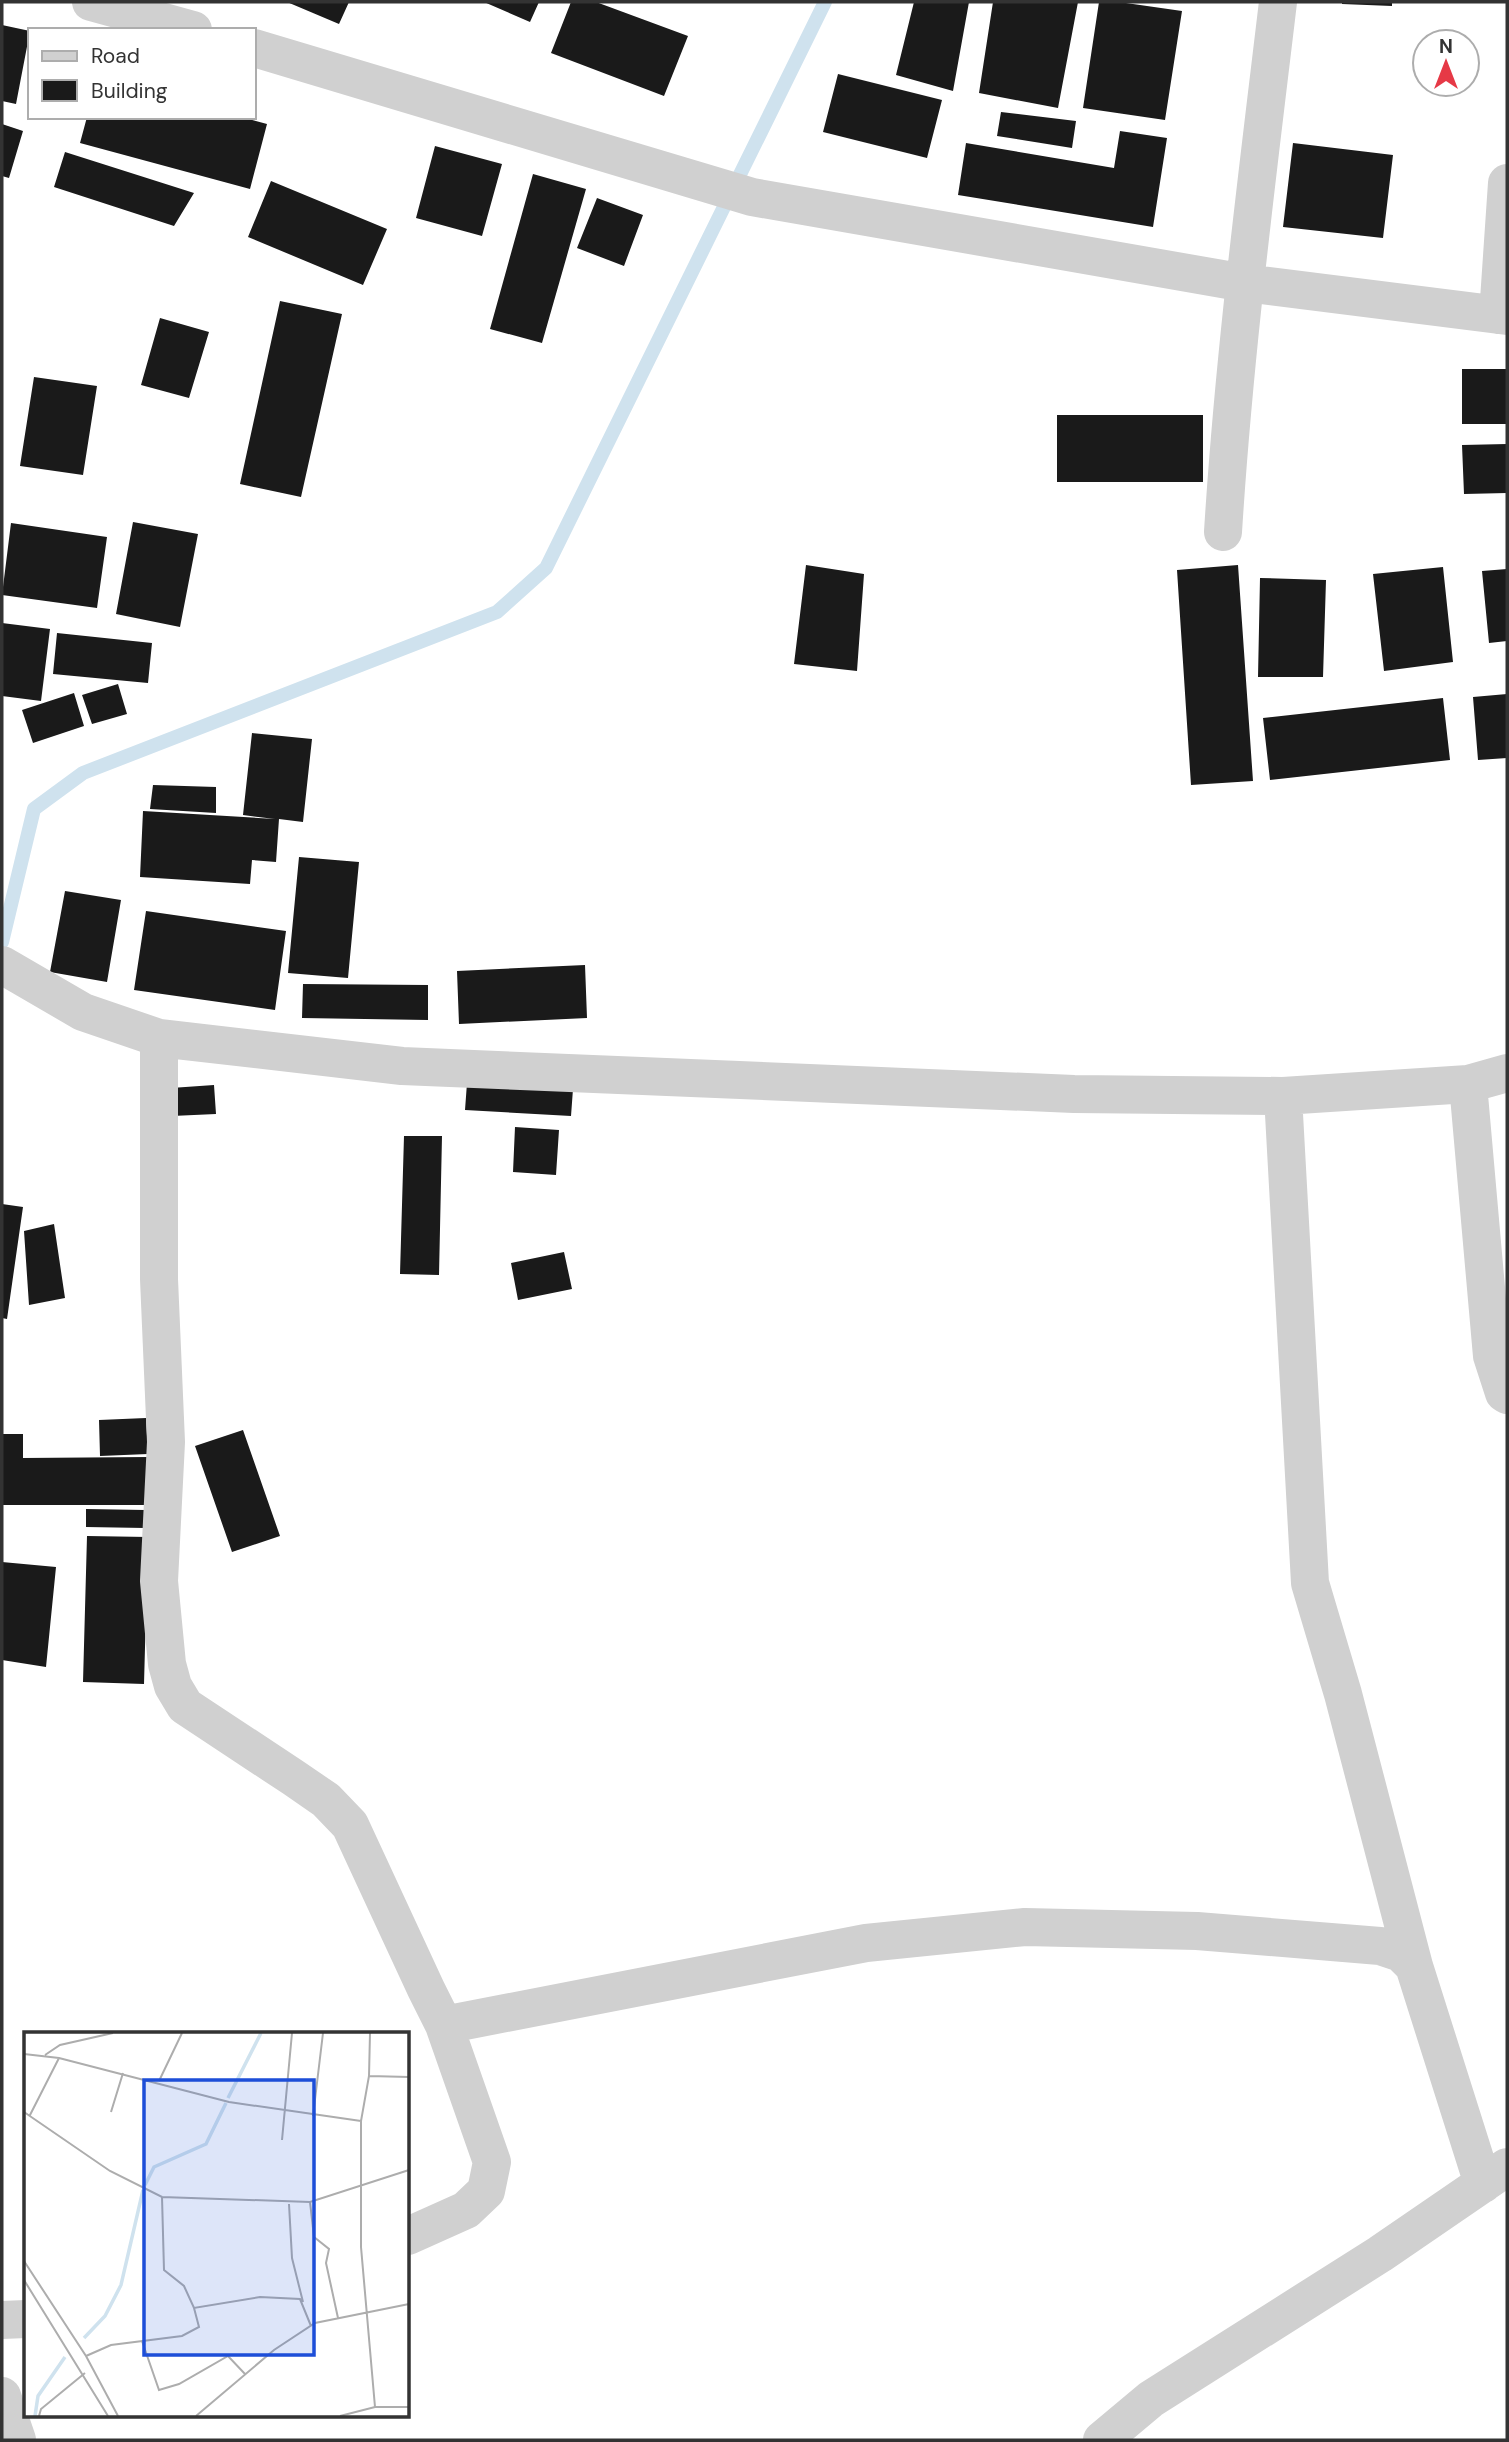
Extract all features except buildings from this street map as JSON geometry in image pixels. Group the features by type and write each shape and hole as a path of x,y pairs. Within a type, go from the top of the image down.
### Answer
{"street":[{"path":"91,2 136,7 188,28"},
{"path":"1223,532 1245,282 1278,2"},
{"path":"256,49 752,197 1245,282 1502,316 1507,183"},
{"path":"3,966 83,1012 159,1038 402,1066 1074,1094 1283,1096 1468,1084 1507,1073"},
{"path":"159,1038 159,1242 166,1442 159,1581 167,1664 173,1686 185,1706 326,1800 350,1825 444,2025 492,2162 486,2191 466,2210 410,2235"},
{"path":"1468,1084 1492,1356 1507,1395"},
{"path":"1102,2440 1151,2399 1380,2254 1495,2176 1414,1966 1343,1694 1310,1583 1283,1096"},
{"path":"444,2025 866,1942 1026,1927 1196,1931 1380,1946 1401,1953 1414,1966"},
{"path":"2,2320 24,2319"},
{"path":"2,2396 17,2440"}],"waterway":[{"path":"2,942 34,809 83,773 497,612 546,568 825,2"}]}
